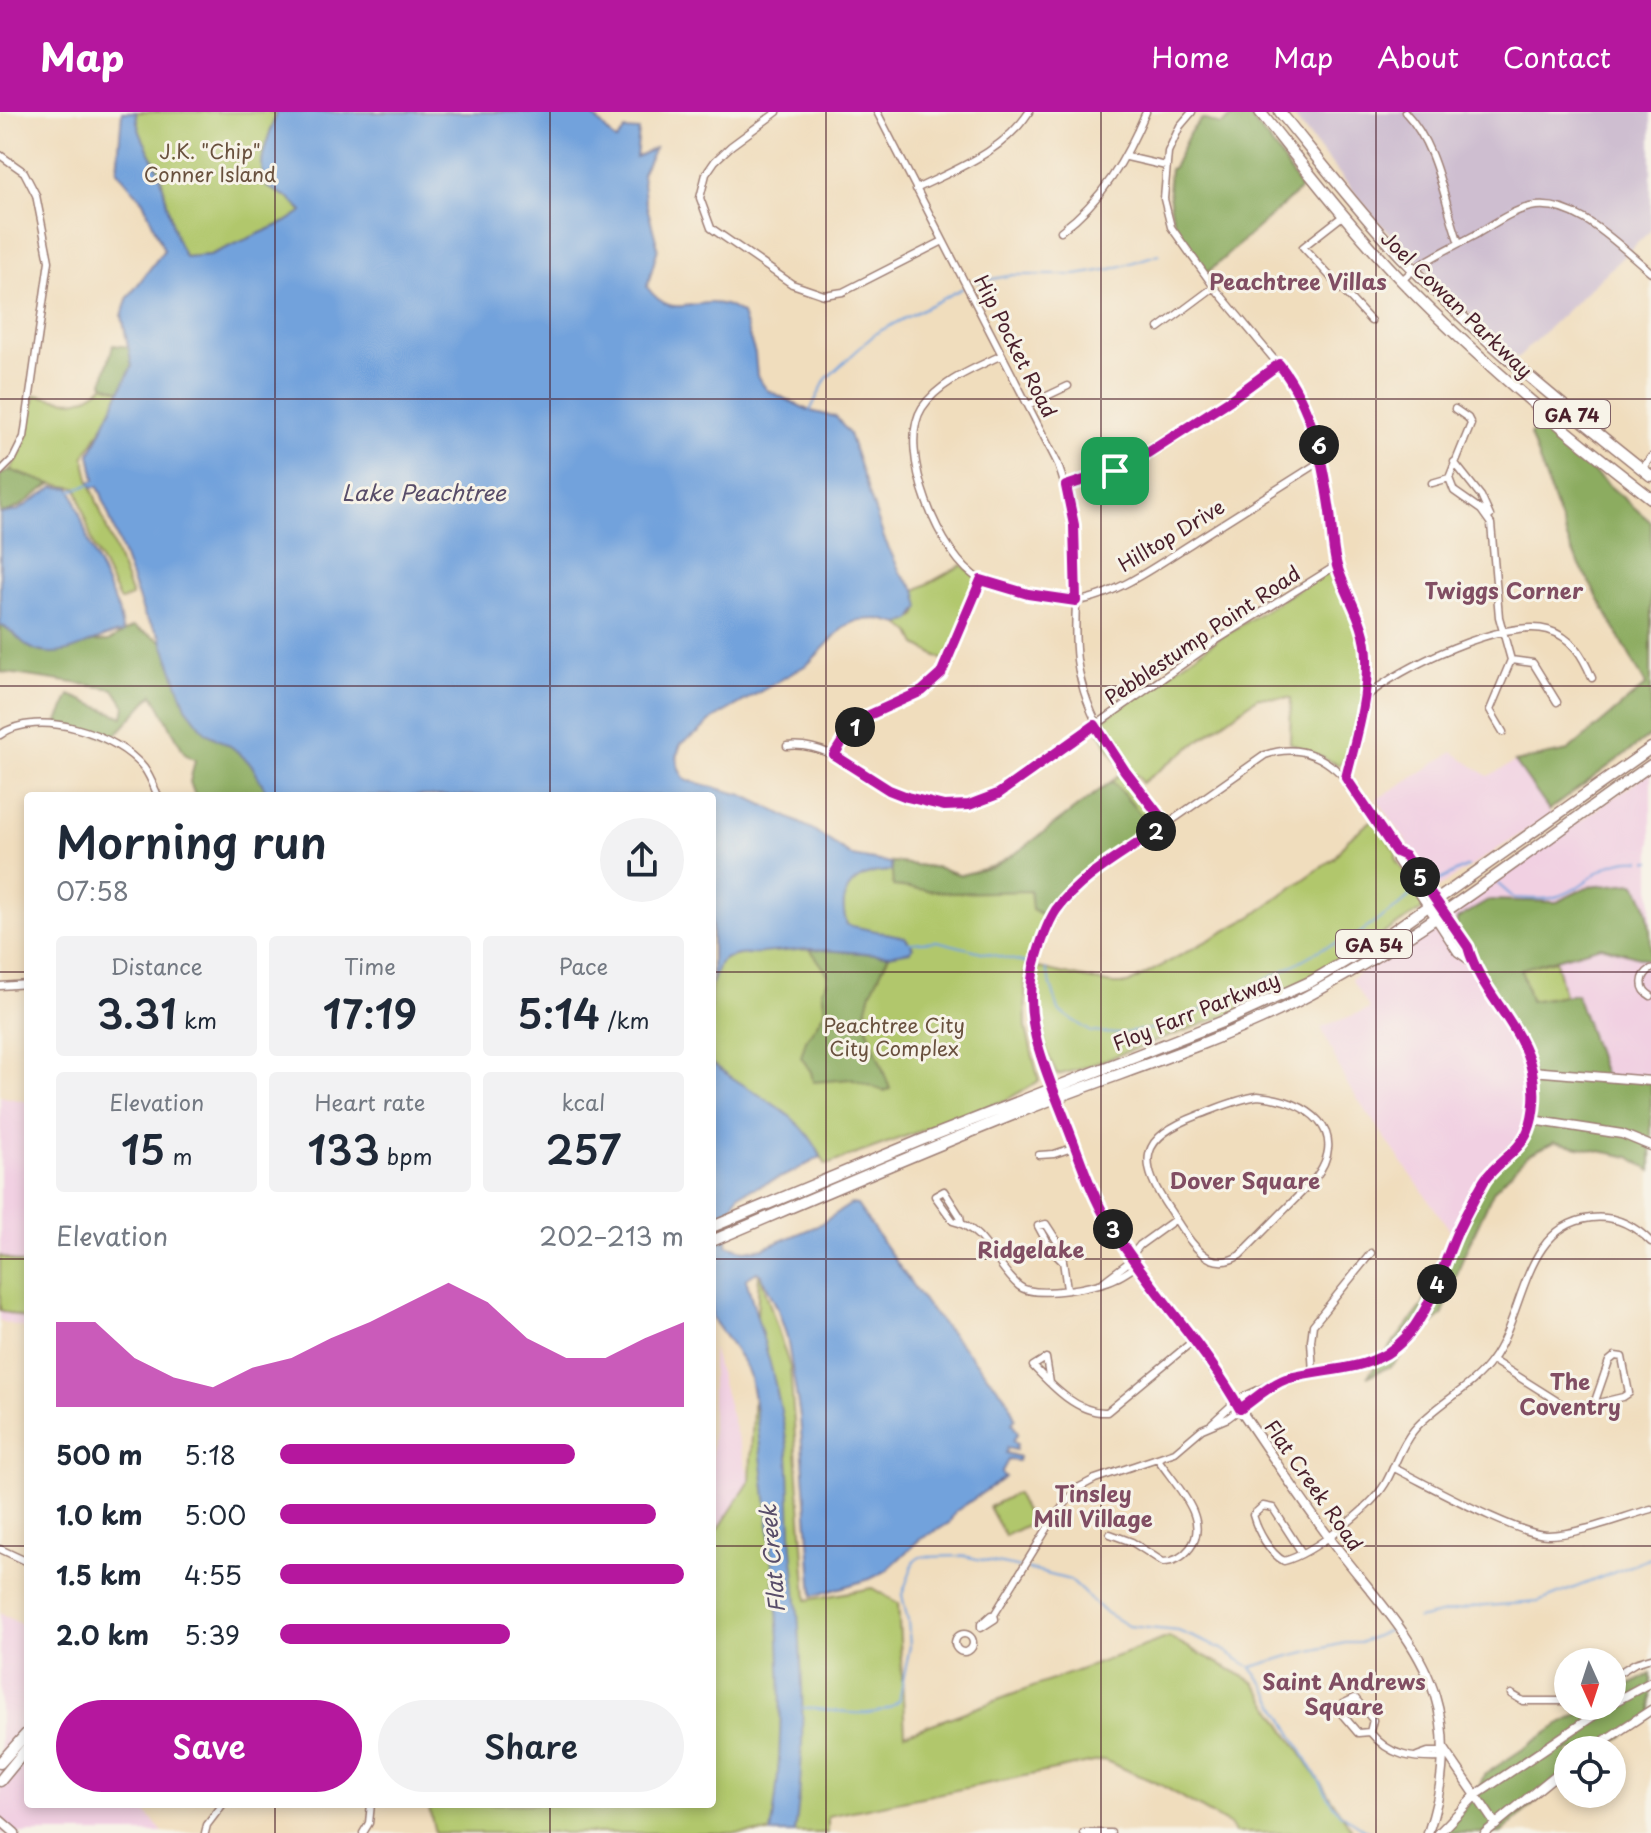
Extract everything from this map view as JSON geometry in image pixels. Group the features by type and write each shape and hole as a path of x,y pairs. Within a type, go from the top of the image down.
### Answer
{"main road":[{"name":"Joel Cowan Parkway","path":"1260,112 1402,280 1543,411 1651,498"},
{"name":"Joel Cowan Parkway","path":"1280,112 1384,238 1418,266 1452,307 1554,398 1646,473"},
{"name":"Floy Farr Parkway","path":"716,1239 1224,1021 1341,965 1651,748"},
{"path":"1648,767 1651,758"},
{"name":"Floy Farr Parkway","path":"716,1225 1055,1093 1211,1041 1278,1011 1357,969 1439,915 1648,767"},
{"path":"0,1763 24,1736"},
{"path":"0,1781 24,1752"}],"street":[{"path":"777,112 731,146 706,174 700,198 711,228 792,284 824,295 843,292 943,241"},
{"name":"Hip Pocket Road","path":"877,112 1057,462 1066,486 1074,525 1077,660 1086,700 1095,725 1125,771 1166,824"},
{"path":"916,189 999,146 1022,124 1029,112"},
{"path":"1061,231 1090,205 1127,157 1146,112"},
{"path":"1192,112 1173,137 1166,166 1165,209 1171,227 1214,287 1295,385 1306,407 1323,460 1337,565 1365,638 1366,697 1346,778"},
{"path":"1405,112 1430,150 1459,243"},
{"path":"0,155 24,172 36,195 49,261 22,443 13,459 0,472"},
{"path":"1127,157 1166,166"},
{"path":"1402,280 1418,266 1523,208 1553,206 1581,218 1651,272"},
{"path":"1344,215 1303,247 1371,321"},
{"path":"1159,328 1214,287"},
{"name":"Hilltop Drive","path":"1002,355 955,379 930,399 918,417 913,442 920,478 946,544 962,565 981,580 1028,594 1076,601 1140,576 1323,460"},
{"path":"1066,486 1129,465 1230,400 1279,364"},
{"path":"1028,405 1068,386"},
{"path":"1455,409 1471,424 1449,478 1454,491 1481,510 1491,524"},
{"path":"1646,473 1650,458"},
{"path":"1454,462 1481,496 1491,524 1502,633 1511,660 1490,710 1503,732"},
{"path":"1432,483 1449,478"},
{"name":"Pebblestump Point Road","path":"787,746 800,745 834,755 889,790 907,797 944,806 969,805 998,794 1217,640 1337,565"},
{"path":"834,755 844,739 867,716 922,691 941,674 981,580"},
{"path":"1366,697 1385,682 1426,659 1527,627 1555,632 1577,649 1592,678"},
{"path":"1511,660 1522,664 1533,663 1557,702"},
{"path":"0,735 13,727 43,724 98,735 121,748 144,768 156,792"},
{"path":"973,1637 981,1624 994,1615 1062,1505 1078,1488 1182,1448 1211,1425 1228,1418 1238,1405 1272,1385 1313,1373 1360,1366 1385,1355 1418,1321 1432,1298 1456,1234 1475,1197 1493,1169 1527,1134 1532,1120 1532,1071 1514,1028 1472,961 1458,952 1405,856 1396,852 1346,778 1332,764 1316,755 1296,750 1271,753 1240,772 1073,892 1057,910 1044,935 1031,982 1031,1021 1038,1050 1055,1093"},
{"path":"1651,969 1642,983 1643,989 1651,996"},
{"path":"0,986 24,984"},
{"path":"1532,1071 1651,1081"},
{"name":"Flat Creek Road","path":"1055,1093 1100,1208 1328,1536 1417,1656 1435,1696 1443,1753 1439,1800 1428,1833"},
{"path":"1258,1096 1295,1103 1309,1110 1322,1125 1328,1153 1321,1171 1240,1255 1223,1261 1205,1255 1176,1219 1156,1190 1149,1172 1152,1146 1163,1132 1226,1104 1258,1096"},
{"path":"1532,1120 1622,1134 1651,1146"},
{"path":"1039,1155 1075,1147"},
{"path":"961,1222 944,1191 935,1196 953,1221 961,1222 993,1252 1021,1288 1040,1293 1114,1280 1134,1260 1140,1245 1176,1219"},
{"path":"1302,1553 1273,1508 1263,1506 1255,1510 1253,1515 1259,1530 1277,1558 1284,1561 1302,1553 1367,1507 1394,1468 1412,1432 1492,1360 1537,1254 1553,1234 1582,1219 1604,1218 1627,1224 1651,1242"},
{"path":"1063,1262 1051,1250 1038,1226 1046,1224 1061,1247 1067,1289"},
{"path":"1313,1373 1313,1325 1371,1253"},
{"path":"1050,1383 1082,1406 1097,1413 1107,1412 1193,1341"},
{"path":"1492,1360 1561,1404 1575,1408 1594,1404 1623,1397 1629,1393 1624,1362 1619,1356 1609,1361 1594,1404"},
{"path":"1110,1534 1132,1542 1163,1562 1181,1557 1192,1545 1198,1533 1197,1520 1158,1459"},
{"path":"1394,1468 1513,1526 1539,1535 1559,1535 1651,1509"},
{"path":"0,1549 24,1560"},
{"path":"1626,1668 1651,1658"},
{"path":"1626,1696 1651,1682"},
{"path":"1511,1694 1523,1701 1554,1701"},
{"path":"1370,1732 1373,1720 1355,1698 1346,1700 1341,1713 1358,1733 1370,1732 1390,1751 1417,1756 1443,1753 1496,1825"},
{"path":"1611,1736 1651,1710"},
{"path":"1439,1833 1476,1795 1588,1720"},
{"path":"1485,1833 1554,1777"},
{"path":"205,1833 220,1808"},
{"path":"363,1833 369,1823 371,1808"},
{"path":"0,1820 15,1833"},
{"path":"1084,1833 1111,1833"}],"shaded area":[{"path":"1290,112 1651,112 1651,230 1517,358 1374,217"},
{"path":"1453,752 1488,776 1515,762 1551,814 1438,888 1377,799"},
{"path":"1651,772 1651,1082 1527,1134 1452,1233 1345,1081 1321,1027 1370,1009 1351,979"},
{"path":"0,1096 24,1101 24,1328 0,1321"},
{"path":"716,1362 750,1481 716,1533"},
{"path":"0,1613 24,1626 24,1808 142,1808 164,1833 0,1833"}],"green space":[{"name":"J.K. \"Chip\" Conner Island","path":"136,112 276,112 264,150 263,177 267,187 287,197 303,211 286,222 210,255 184,257 173,228 161,177 139,130"},
{"path":"1238,112 1246,112 1277,151 1301,189 1207,273 1176,226 1170,201 1170,169 1190,132 1202,119 1221,125"},
{"path":"113,345 138,348 124,392 103,382"},
{"path":"105,385 124,392 84,457 90,483 132,596 120,601 93,545 77,488 40,482 10,470 27,434 35,395 64,401 79,400"},
{"path":"1538,424 1651,522 1651,735 1549,810 1515,762 1568,751 1646,685 1571,549 1530,435"},
{"path":"10,470 51,484 17,508 0,514 0,475"},
{"path":"962,565 981,580 946,661 917,645 911,633 900,624 917,615 916,590"},
{"name":"Peachtree City City Complex","path":"1337,565 1364,634 1366,697 1347,761 1339,765 1290,743 1291,698 1258,697 1142,783 1138,776 1125,773 1156,817 1153,828 1085,876 1056,902 1025,969 1026,1028 1039,1081 1006,1100 826,1165 815,1145 789,1117 716,1066 716,970 719,963 751,953 824,949 847,925 844,901 851,884 868,875 891,871 891,862 939,868 962,875 993,866 1022,849 1124,772 1095,725 1217,640"},
{"path":"0,623 49,644 109,641 133,627 171,645 273,792 194,792 190,782 195,760 185,754 153,694 112,739 57,723 70,695 123,717 125,706 114,689 0,672"},
{"path":"1112,781 1142,816 1148,831 1079,880 1067,891 1049,918 1032,909 1030,891 952,893 893,886 891,862 939,868 961,875 993,867"},
{"path":"1374,819 1396,852 1396,860 1428,906 1285,994 1057,1075 1034,1008 1034,967 1111,984 1128,984 1251,917 1334,858 1348,839"},
{"path":"1634,883 1647,910 1651,963 1601,946 1521,969 1530,1001 1576,994 1605,1077 1651,1082 1651,1171 1630,1157 1554,1142 1528,1155 1494,1190 1464,1255 1443,1314 1391,1366 1367,1377 1423,1305 1452,1233 1478,1183 1527,1134 1532,1071 1524,1048 1456,930 1457,919 1490,900 1557,902 1587,887"},
{"path":"810,949 889,955 871,992 864,1019 890,1089 884,1091 851,1079 813,1082 811,1072 801,1057 806,1040 825,1011 822,990 828,974"},
{"path":"1556,960 1564,995 1530,1001 1521,968"},
{"path":"0,1256 24,1265 24,1318 0,1310"},
{"name":"Flat Creek","path":"759,1271 790,1368 807,1600 872,1588 898,1603 905,1734 1169,1637 1254,1682 1354,1833 1235,1833 1230,1825 1161,1785 1104,1760 828,1816 828,1833 435,1833 429,1808 716,1808 716,1533 750,1481"},
{"path":"1016,1493 1031,1523 1005,1536 989,1507"},
{"path":"1651,1674 1651,1717 1623,1736 1554,1736 1554,1786 1501,1833 1442,1833 1476,1795 1484,1775 1559,1725 1568,1720 1626,1720 1626,1687"}],"water":[{"name":"Lake Peachtree","path":"122,112 136,112 139,130 158,169 185,257 210,255 286,222 303,211 287,197 267,187 263,177 264,150 276,112 590,112 616,141 625,130 639,131 636,157 655,148 642,174 658,248 647,287 666,304 714,303 742,314 755,354 757,376 767,390 810,411 836,417 849,434 884,538 901,574 916,590 920,607 911,620 900,624 879,619 859,620 845,626 808,664 713,719 681,744 678,767 686,780 743,795 812,829 852,856 891,863 891,871 868,875 852,884 844,901 844,912 847,925 905,937 913,947 910,951 889,955 810,949 738,955 724,959 716,973 716,792 267,792 251,764 232,747 206,733 186,707 160,635 145,617 101,493 90,482 95,480 90,454 132,366 122,316 127,299 164,250 143,201 117,171"},
{"path":"54,487 70,488 74,495 89,543 118,610 123,633 54,653 29,647 0,625 0,514 17,511"},
{"path":"716,1066 788,1115 812,1141 821,1157 739,1194 727,1225 727,1245 745,1251 764,1248 817,1226 851,1204 857,1205 926,1305 1007,1398 1015,1418 1012,1423 1018,1433 1013,1441 1017,1444 1016,1450 1007,1448 1006,1453 1019,1457 1018,1461 1008,1460 1001,1473 1005,1477 955,1512 949,1523 919,1540 886,1571 813,1596 800,1417 787,1337 761,1275 757,1272 746,1279 775,1382 788,1458 802,1690 801,1762 795,1833 771,1833 778,1780 780,1726 778,1618 755,1404 744,1363 716,1324"}],"waterway":[{"path":"977,282 1013,275 1076,275 1112,269 1159,254"},
{"path":"810,411 826,379 876,333 963,288"},
{"path":"72,491 91,484"},
{"path":"1498,884 1514,898 1551,898 1575,889 1614,863 1641,860"},
{"path":"1426,880 1436,882 1468,866"},
{"path":"1046,969 1059,1011 1091,1032 1118,1034 1165,1027 1274,976 1323,948 1354,937 1404,902 1413,892"},
{"path":"909,943 937,941 1026,963"},
{"path":"803,1708 865,1713 877,1712 899,1701 910,1646 902,1595 914,1561 920,1557 963,1556 1021,1568"},
{"path":"1417,1619 1472,1607 1538,1602 1651,1558"},
{"path":"1027,1569 1070,1580 1103,1611 1128,1626 1178,1631 1222,1649 1250,1667 1264,1684 1333,1805 1370,1833"},
{"path":"1252,1667 1345,1643 1360,1643 1391,1629"}],"district":[{"name":"Peachtree Villas","path":"1298,280"},
{"name":"Twiggs Corner","path":"1504,589"},
{"name":"Dover Square","path":"1245,1179"},
{"name":"Ridgelake","path":"1031,1248"},
{"name":"The Coventry","path":"1570,1392"},
{"name":"Tinsley Mill Village","path":"1093,1504"},
{"name":"Saint Andrews Square","path":"1344,1692"}],"route":[{"path":"1279,364 1292,381 1306,407 1320,448 1337,565 1360,620 1367,647 1366,697 1346,778 1396,852 1405,856 1468,947 1472,961 1519,1037 1532,1071 1532,1120 1527,1134 1493,1169 1475,1197 1456,1234 1432,1298 1418,1321 1385,1355 1360,1366 1285,1379 1240,1409 1100,1208 1038,1050 1031,1021 1030,991 1035,961 1057,910 1086,881 1166,824 1125,771 1095,725 998,794 969,805 944,806 907,797 889,790 834,755 844,739 867,716 922,691 941,674 981,580 1028,594 1076,601 1074,525 1066,486 1115,471 1163,444 1279,364"}]}
